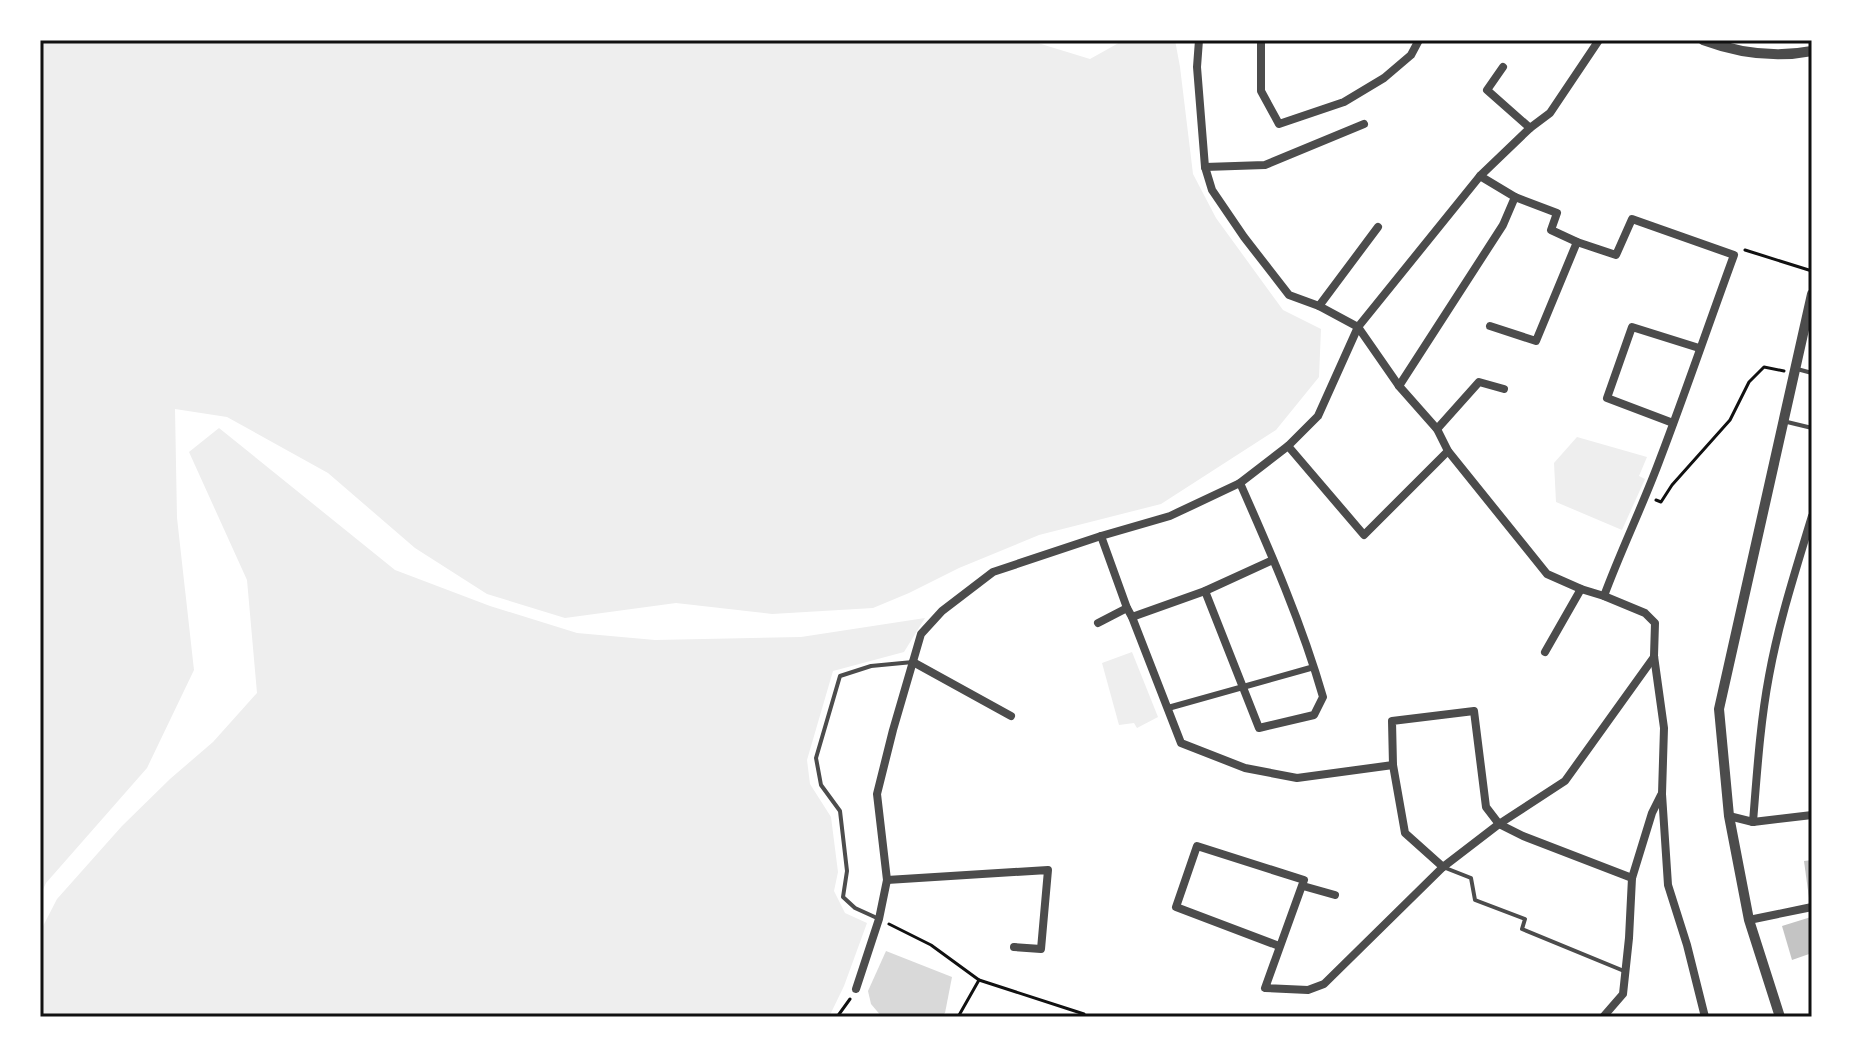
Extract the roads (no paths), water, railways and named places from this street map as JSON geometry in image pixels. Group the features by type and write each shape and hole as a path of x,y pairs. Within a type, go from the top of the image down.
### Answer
{"street":[{"path":"1199,40 1197,67 1205,167 1212,190 1289,295 1319,306 1358,327 1399,386 1437,429 1448,451 1547,574 1645,613 1655,623 1654,656 1664,728 1662,794 1668,885 1705,1017"},
{"path":"1261,40 1261,91 1279,124 1344,102 1384,78 1411,55 1419,40"},
{"path":"856,989 879,919 887,880 877,794 921,634 942,611 993,572 1170,516 1240,483 1288,446 1318,416 1358,327 1480,176 1550,113 1599,40"},
{"path":"1703,40 1757,54 1785,55 1812,51"},
{"path":"1503,67 1487,90 1530,128"},
{"path":"1205,167 1265,165 1364,124"},
{"path":"1480,176 1515,197 1557,213 1551,230 1616,255 1632,219 1734,255 1673,423 1604,596"},
{"path":"1399,386 1503,225 1515,197"},
{"path":"1319,306 1378,227"},
{"path":"1490,326 1536,341 1577,242"},
{"path":"1780,1017 1749,920 1729,816 1719,709 1794,370 1809,321 1812,294"},
{"path":"1673,423 1607,398 1632,327 1699,348"},
{"path":"1437,429 1479,382 1504,389"},
{"path":"1288,446 1364,535 1448,451"},
{"path":"1205,591 1259,728 1314,715 1323,697 1314,667 1240,483"},
{"path":"1753,822 1760,733 1769,675 1787,597 1812,516"},
{"path":"1101,536 1181,743 1245,768 1297,778 1393,765"},
{"path":"1132,617 1205,591 1273,560"},
{"path":"1545,652 1581,589"},
{"path":"1098,623 1127,608"},
{"path":"1279,946 1176,907 1197,846 1304,880 1265,988 1308,990 1324,984 1443,867 1499,824 1565,781 1654,656"},
{"path":"913,662 1011,716"},
{"path":"1168,708 1314,667"},
{"path":"1443,867 1405,833 1393,765 1392,721 1474,711 1486,807 1499,824 1632,878"},
{"path":"1603,1017 1623,994 1632,878 1652,813 1662,794"},
{"path":"1729,816 1753,822 1812,815"},
{"path":"887,880 1048,870 1041,949 1014,947"},
{"path":"1303,886 1335,895"},
{"path":"1749,920 1812,907"}],"lane":[{"path":"1794,370 1812,373"},
{"path":"1783,420 1812,428"},
{"path":"879,919 855,908 843,897 847,871 840,811 821,785 816,758 840,676 871,666 913,662"},
{"path":"1443,867 1471,878 1475,900 1525,919 1522,929 1626,972"}]}
